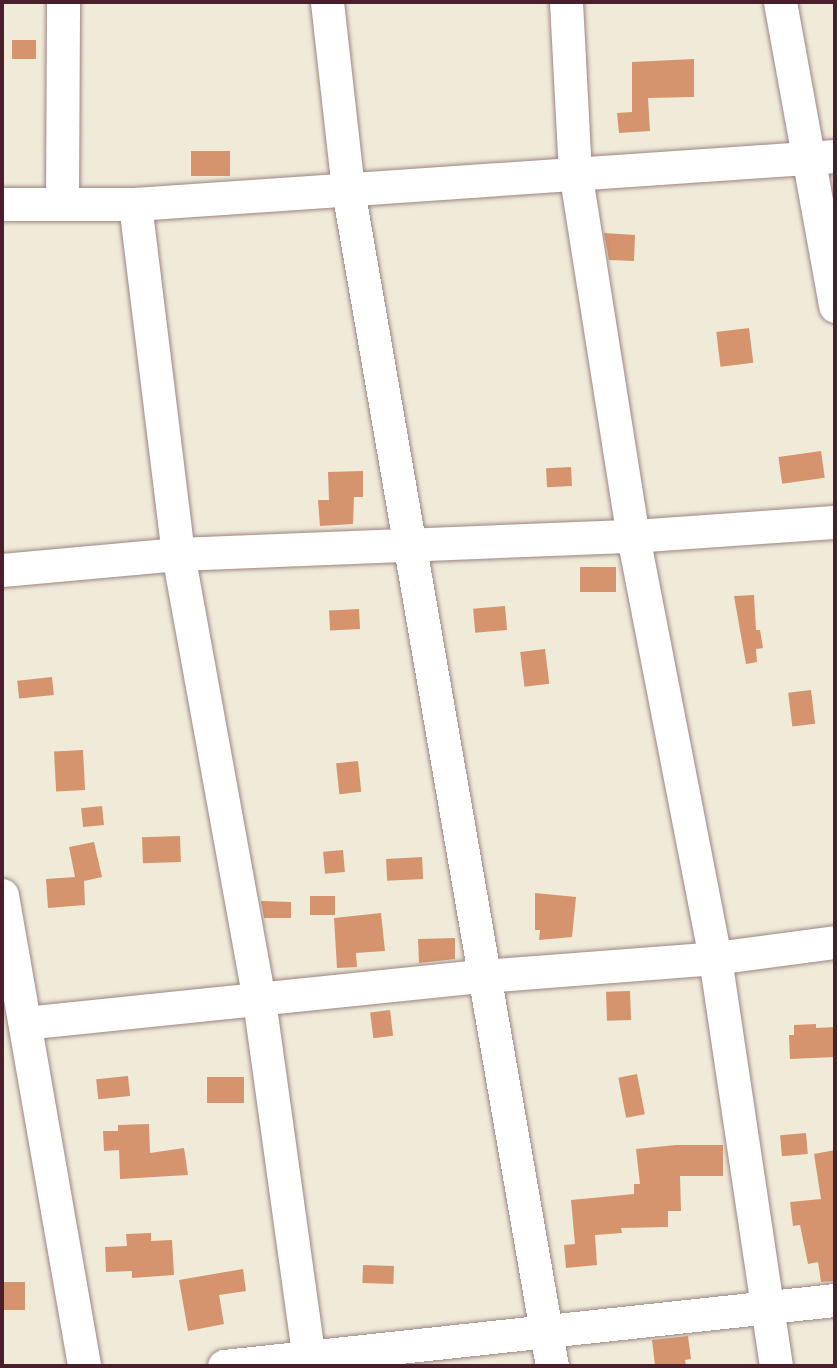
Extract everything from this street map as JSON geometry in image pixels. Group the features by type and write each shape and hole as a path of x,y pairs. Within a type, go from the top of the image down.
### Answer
{"street":[{"path":"62,204 63,2"},
{"path":"327,2 348,190 552,1366"},
{"path":"566,2 575,171 633,536 715,958 765,1307 776,1366"},
{"path":"780,2 823,156 835,306"},
{"path":"2,204 135,204 575,171 823,156"},
{"path":"135,204 178,554 259,1000 309,1362"},
{"path":"2,570 178,554 633,536 835,522"},
{"path":"2,895 16,1006 84,1366"},
{"path":"16,1006 259,1000 483,976 715,958 835,942"},
{"path":"224,1366 309,1362 547,1330 835,1300"}],"building":[{"path":"12,40 36,40 36,59 12,59"},
{"path":"694,59 694,97 648,98 650,131 619,133 617,113 632,112 632,62"},
{"path":"191,151 230,151 230,176 191,176"},
{"path":"604,233 635,235 634,261 609,260"},
{"path":"749,328 753,363 721,367 716,332"},
{"path":"821,451 825,478 782,484 778,457"},
{"path":"571,467 572,486 547,487 546,468"},
{"path":"363,471 363,497 354,497 353,524 320,526 318,500 329,500 328,472"},
{"path":"580,567 616,567 616,592 580,592"},
{"path":"754,595 756,630 760,630 763,648 756,649 757,662 746,664 734,596"},
{"path":"505,606 507,630 475,633 473,609"},
{"path":"359,609 360,629 330,631 329,611"},
{"path":"545,649 549,684 524,687 520,652"},
{"path":"52,677 54,695 19,699 17,681"},
{"path":"811,690 815,724 792,727 788,693"},
{"path":"83,750 85,790 56,791 54,752"},
{"path":"358,761 361,792 339,794 336,763"},
{"path":"102,806 104,825 83,827 81,808"},
{"path":"180,836 181,862 143,863 142,837"},
{"path":"94,842 102,877 84,881 85,905 48,908 46,879 75,877 69,847"},
{"path":"343,850 345,872 325,874 323,852"},
{"path":"422,857 423,879 387,881 386,859"},
{"path":"535,893 576,897 572,937 539,940 540,930 535,930"},
{"path":"310,896 335,896 335,915 310,915"},
{"path":"261,901 291,902 291,918 264,918"},
{"path":"381,913 385,951 356,953 357,967 337,968 334,918"},
{"path":"455,938 455,959 419,963 418,939"},
{"path":"630,991 631,1020 607,1021 606,992"},
{"path":"390,1010 393,1036 373,1038 370,1012"},
{"path":"816,1024 816,1028 835,1027 835,1057 790,1059 789,1035 794,1035 794,1025"},
{"path":"637,1074 645,1114 626,1118 618,1078"},
{"path":"128,1076 130,1096 98,1099 96,1079"},
{"path":"207,1077 244,1077 244,1103 207,1103"},
{"path":"149,1124 150,1153 184,1148 188,1175 120,1179 119,1150 104,1151 103,1131 118,1131 118,1125"},
{"path":"806,1133 808,1154 782,1156 780,1135"},
{"path":"676,1145 723,1145 723,1176 680,1176 681,1211 668,1211 668,1227 621,1228 622,1233 595,1235 597,1265 566,1268 564,1245 575,1244 571,1200 634,1194 634,1184 640,1184 636,1149"},
{"path":"835,1150 835,1281 821,1282 818,1262 808,1264 800,1225 793,1226 790,1202 821,1199 814,1154"},
{"path":"151,1233 151,1241 172,1240 174,1275 132,1278 132,1271 106,1272 105,1247 127,1246 126,1234"},
{"path":"363,1265 394,1266 393,1284 362,1283"},
{"path":"243,1269 246,1291 219,1295 224,1324 188,1331 179,1280"},
{"path":"2,1282 25,1282 25,1310 2,1310"},
{"path":"688,1336 691,1359 685,1360 686,1366 655,1366 652,1340"}]}
